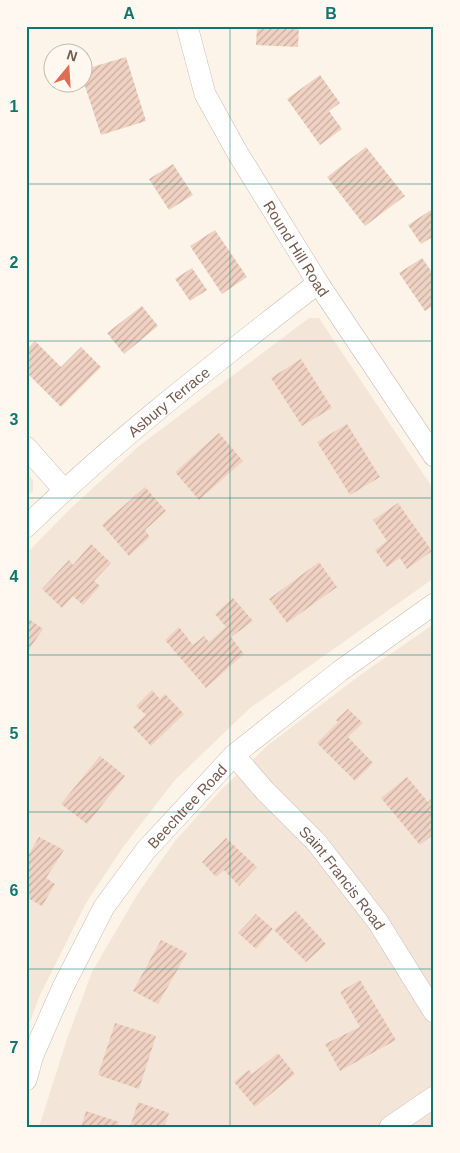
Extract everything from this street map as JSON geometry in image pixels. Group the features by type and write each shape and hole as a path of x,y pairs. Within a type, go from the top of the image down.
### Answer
{"street":[{"name":"Round Hill Road","path":"187,26 205,94 237,152 318,283 434,456"},
{"name":"Asbury Terrace","path":"26,527 64,490 160,408 318,283"},
{"path":"26,447 64,490"},
{"name":"Beechtree Road","path":"26,1080 33,1055 63,987 104,907 146,850 234,755 340,672 434,604"},
{"name":"Saint Francis Road","path":"234,755 265,791 322,850 378,922 434,1012"},
{"path":"390,1127 434,1097"}],"shaded area":[{"path":"309,318 319,318 434,490 434,578 250,708 175,780 123,847 86,903 39,997 26,1033 26,554 71,508 139,446"},
{"path":"26,472 33,480 33,491 26,498"},
{"path":"434,624 434,1127 39,1127 67,1039 92,972 137,895 175,841 222,789 268,745 363,673"}],"building":[{"path":"257,26 299,26 298,47 256,45"},
{"path":"126,57 146,121 101,135 87,92 92,92 92,67"},
{"path":"320,75 340,103 329,111 342,129 320,145 287,99"},
{"path":"366,147 405,196 365,226 327,177"},
{"path":"173,164 193,195 169,210 149,179"},
{"path":"434,208 434,236 421,244 408,225"},
{"path":"215,230 247,277 222,294 190,246"},
{"path":"422,258 434,275 434,305 425,311 399,273"},
{"path":"192,268 207,290 190,301 175,279"},
{"path":"142,306 158,326 124,354 107,333"},
{"path":"35,341 61,367 81,347 101,367 61,407 26,372 26,350"},
{"path":"301,359 332,408 302,426 271,378"},
{"path":"347,424 380,477 350,495 317,442"},
{"path":"219,433 243,461 199,500 175,472"},
{"path":"145,487 166,511 145,530 150,537 129,556 102,525"},
{"path":"398,503 432,551 407,569 400,558 387,567 375,550 387,541 373,520"},
{"path":"91,544 111,563 94,581 100,586 83,605 73,596 62,608 42,589 69,560 73,565"},
{"path":"319,562 337,587 287,623 269,599"},
{"path":"233,598 253,621 231,637 244,654 206,688 165,640 179,627 193,645 204,636 209,642 226,627 215,614"},
{"path":"26,617 43,629 26,654"},
{"path":"152,690 160,699 165,694 184,714 151,746 133,727 146,715 136,706"},
{"path":"348,709 363,723 348,737 373,763 355,781 317,743"},
{"path":"100,756 125,776 87,824 61,804"},
{"path":"407,777 428,802 434,796 434,834 420,845 381,798"},
{"path":"39,837 64,850 46,878 55,884 42,906 26,897 26,859"},
{"path":"226,838 257,867 239,886 224,870 216,877 202,862"},
{"path":"296,911 326,944 306,962 274,930"},
{"path":"256,914 273,929 256,949 238,933"},
{"path":"161,940 187,953 158,1004 133,991"},
{"path":"360,980 396,1040 340,1071 325,1044 360,1027 340,992"},
{"path":"115,1023 156,1036 139,1089 98,1075"},
{"path":"278,1053 295,1074 255,1107 234,1082 249,1070 252,1074"},
{"path":"138,1102 169,1113 164,1127 130,1127"},
{"path":"86,1111 119,1122 117,1127 81,1127"}]}
